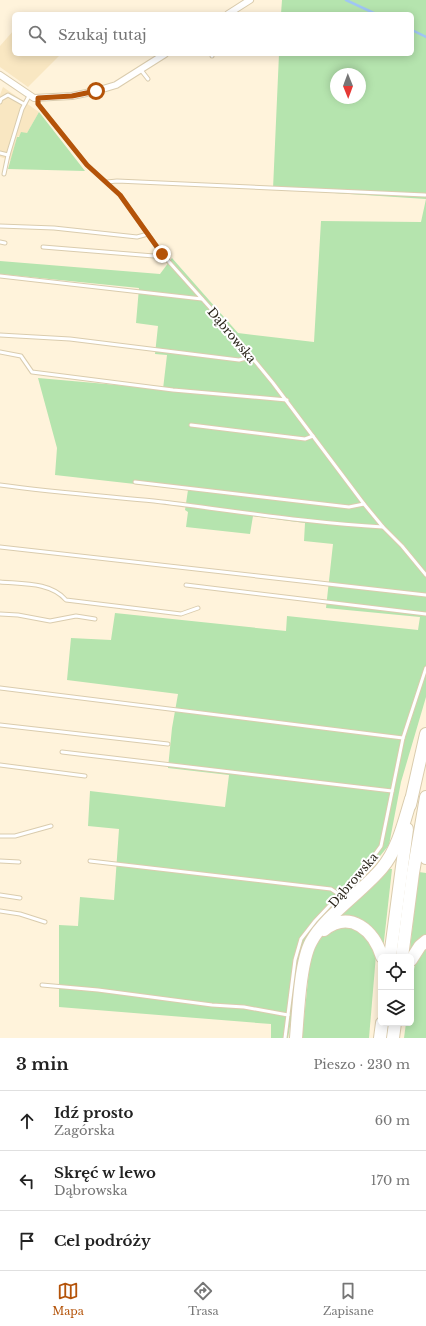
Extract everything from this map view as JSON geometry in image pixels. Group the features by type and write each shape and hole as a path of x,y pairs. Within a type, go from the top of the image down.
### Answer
{"highway":[{"path":"390,954 399,879 411,799 426,734"},
{"path":"402,954 426,797"},
{"path":"296,1038 305,960 308,948 315,936 385,864 398,839 411,799"},
{"path":"422,818 426,858"},
{"path":"315,936 332,925 353,923 363,927 372,936 381,954"},
{"path":"414,955 420,946 426,941"},
{"path":"380,1038 382,1026"},
{"path":"393,1038 395,1026"}],"street":[{"path":"231,12 250,0"},
{"path":"0,75 29,96 38,98 84,94 106,89 163,56"}],"lane":[{"path":"141,70 148,79"},
{"path":"0,102 1,99 8,95 24,104"},
{"path":"4,174 8,155 24,104 29,96"},
{"name":"Dąbrowska","path":"38,98 38,104 76,153 96,175 107,182 120,195 162,254 287,400 364,504 426,575"},
{"path":"0,153 8,155"},
{"path":"107,182 125,181 425,195"},
{"path":"0,226 54,228 137,237 148,234"},
{"path":"0,242 5,243"},
{"path":"43,247 154,256 162,254"},
{"path":"0,276 202,299"},
{"path":"0,335 70,339 239,360 250,357"},
{"path":"0,352 21,356 32,372 173,390 287,400"},
{"path":"191,425 305,439 313,436"},
{"path":"135,482 349,507 364,504"},
{"path":"0,485 83,496 153,501 340,525 383,527"},
{"path":"0,547 426,595"},
{"path":"0,582 46,587 60,593 66,600 154,612 181,614 198,608"},
{"path":"186,585 426,614"},
{"path":"0,614 18,615 50,621 76,616 95,619"},
{"name":"Dąbrowska","path":"285,1038 295,960 301,940 315,921 365,868 381,846 403,738 426,668"},
{"path":"0,688 403,738"},
{"path":"0,724 168,744"},
{"path":"62,752 392,791"},
{"path":"0,765 85,776"},
{"path":"0,836 15,836 51,826"},
{"path":"0,861 19,862"},
{"path":"90,861 331,889 340,895"},
{"path":"0,895 20,898"},
{"path":"0,911 20,914 45,922"},
{"path":"42,985 106,991 212,1005 244,1007 288,1015"}],"shaded area":[{"path":"12,32 12,56 59,56 28,87 0,67 0,46"},
{"path":"3,87 39,112 27,133 17,137 11,160 0,157 0,95"}],"green space":[{"path":"282,0 426,0 426,199 273,189 279,56 414,56 414,12 281,12"},
{"path":"39,112 85,171 8,169 17,137 19,137 21,132 27,133"},
{"path":"426,199 426,697 401,782 389,845 343,901 305,940 288,1038 271,1038 271,1024 59,1007 59,925 78,926 80,897 114,900 119,829 88,826 90,791 225,807 229,775 168,768 172,728 178,694 67,680 71,638 111,640 115,613 286,631 287,616 418,630 420,617 326,608 333,544 304,541 305,523 253,516 250,534 186,527 188,512 185,510 188,490 55,475 57,448 38,378 163,389 167,355 155,354 158,326 136,323 139,288 0,274 0,261 160,274 172,258 238,333 314,342 321,221 421,222"},
{"path":"385,869 392,869 383,950 379,937 336,919"},
{"path":"419,872 426,873 426,937 412,954 409,954"},
{"path":"338,927 352,927 366,935 376,955 369,1038 302,1038 310,961 314,950 323,936"},
{"path":"426,945 426,1038 404,1038 406,1026 414,1026 414,969 417,955"}],"waterway":[{"path":"346,0 372,12"},
{"path":"414,31 426,37"}],"route":[{"path":"96,91 72,96 38,98 38,104 76,153 96,175 107,182 120,195 162,254"}]}
